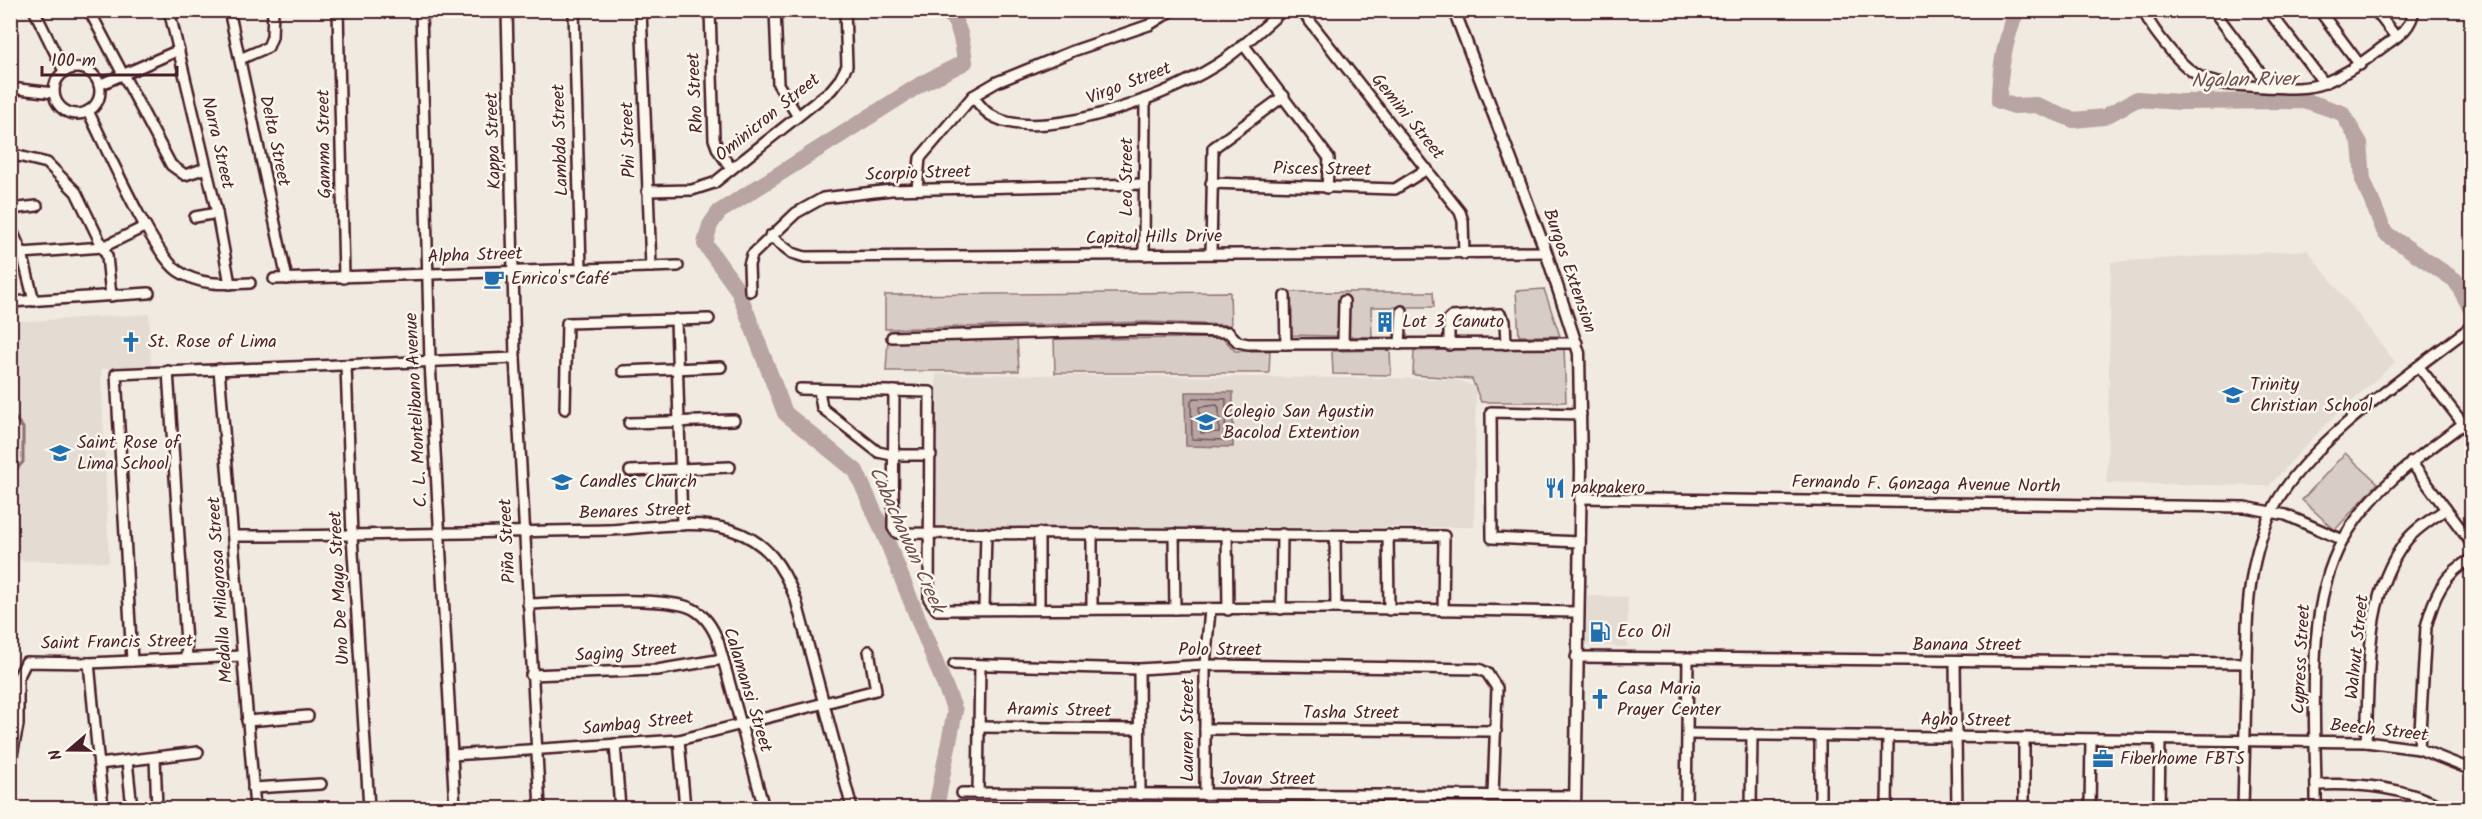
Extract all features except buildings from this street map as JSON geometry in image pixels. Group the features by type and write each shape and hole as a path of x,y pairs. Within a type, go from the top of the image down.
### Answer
{"main road":[{"name":"Burgos Extension","path":"1454,10 1546,252 1577,343 1581,414 1575,808"}],"street":[{"path":"34,10 64,71"},
{"path":"89,10 175,170 185,175 206,168"},
{"name":"Narra Street","path":"169,10 217,213 230,284"},
{"name":"Delta Street","path":"229,10 287,279"},
{"path":"240,59 268,47 272,38 273,10"},
{"name":"Gamma Street","path":"338,10 344,278"},
{"name":"C. L. Montelibano Avenue","path":"421,10 430,362 455,808"},
{"name":"Kappa Street","path":"507,10 514,271"},
{"name":"Lambda Street","path":"574,10 581,269"},
{"name":"Phi Street","path":"641,10 651,267"},
{"name":"Rho Street","path":"710,10 714,139 717,150 731,168"},
{"path":"775,10 778,84 797,115"},
{"name":"Ominicron Street","path":"647,191 703,188 831,90 847,66 845,10"},
{"path":"917,189 920,158 973,96 997,82 1173,10"},
{"name":"Virgo Street","path":"973,96 985,112 998,120 1030,124 1065,124 1145,99 1223,61 1283,10"},
{"name":"Gemini Street","path":"1301,10 1460,212 1463,221 1464,254"},
{"path":"2144,10 2181,65 2194,76 2227,85 2305,88 2324,83 2360,64 2407,30 2414,10"},
{"path":"2213,10 2271,87"},
{"path":"2268,10 2324,83"},
{"path":"2319,10 2360,64"},
{"path":"2375,10 2396,38"},
{"path":"1243,44 1329,158 1327,188"},
{"path":"99,85 178,50"},
{"path":"71,68 85,69 92,73 99,85 99,99 88,111 68,112 57,102 54,93 57,79 64,71 71,68"},
{"path":"10,88 54,93"},
{"path":"1211,253 1213,148 1284,96"},
{"name":"Leo Street","path":"1144,255 1145,99"},
{"path":"88,111 146,226 167,260 179,271 212,284 250,283"},
{"path":"10,154 37,159 56,169 75,192 103,247 111,296"},
{"name":"Pisces Street","path":"1211,183 1395,189 1427,169"},
{"name":"Scorpio Street","path":"750,291 750,259 770,236 796,213 823,198 838,194 917,189 1143,184"},
{"path":"10,208 37,206"},
{"path":"195,217 217,213"},
{"path":"10,226 22,253 34,301"},
{"path":"22,253 103,247 146,226"},
{"name":"Capitol Hills Drive","path":"770,236 792,253 805,257 1546,252"},
{"name":"Alpha Street","path":"274,279 678,266"},
{"name":"Piña Street","path":"514,271 524,531 540,808"},
{"path":"10,302 149,293"},
{"path":"1285,296 1286,344"},
{"path":"1343,343 1344,301"},
{"path":"1400,344 1402,311"},
{"path":"1449,345 1449,319 1452,317 1500,314 1504,321 1506,344"},
{"path":"676,319 682,525"},
{"path":"565,409 567,323 710,319"},
{"path":"2243,808 2249,590 2257,554 2272,510 2306,462 2471,326"},
{"path":"892,337 1145,330 1223,331 1240,343 1449,345 1577,343"},
{"path":"132,661 116,374 168,370 516,358"},
{"name":"Uno De Mayo Street","path":"346,365 352,536 369,808"},
{"path":"623,371 722,367"},
{"path":"2419,367 2472,435"},
{"name":"Medalla Milagrosa Street","path":"219,369 235,536 242,656 255,808"},
{"path":"168,370 187,658"},
{"path":"800,389 930,392 930,599 937,610 1336,608 1577,612"},
{"path":"819,390 822,408 878,452 892,455 931,454"},
{"path":"894,391 893,528 897,533 1444,536 1443,611"},
{"path":"1579,542 1492,538 1491,412 1581,414"},
{"path":"629,423 734,420"},
{"name":"Cypress Street","path":"2316,808 2318,631 2323,591 2343,540 2378,494 2411,462 2463,424"},
{"path":"2411,462 2472,543"},
{"path":"630,471 730,466"},
{"name":"Fernando F. Gonzaga Avenue North","path":"1580,498 2118,503 2272,510"},
{"name":"Walnut Street","path":"2366,742 2375,614 2381,586 2407,539 2446,508"},
{"path":"2272,510 2343,540"},
{"name":"Benares Street","path":"235,536 440,536 682,525 729,529 751,538 778,561 796,600 852,808"},
{"path":"984,608 986,533"},
{"path":"1039,533 1039,609"},
{"path":"1092,533 1092,609"},
{"path":"1174,534 1175,609"},
{"path":"1227,534 1228,610"},
{"path":"1281,609 1282,534"},
{"path":"1335,536 1336,608"},
{"path":"1388,536 1389,610"},
{"path":"2419,749 2426,627 2431,609 2437,592 2453,572 2472,559"},
{"name":"Calamansi Street","path":"528,604 659,602 681,604 694,610 713,628 765,808"},
{"name":"Lauren Street","path":"1205,795 1205,665 1210,610"},
{"name":"Sambag Street","path":"452,755 679,740 825,705 876,690 868,651"},
{"name":"Saint Francis Street","path":"10,765 18,725 14,692 26,662 89,663 242,656"},
{"name":"Banana Street","path":"1576,657 2246,663"},
{"path":"1686,808 1688,658"},
{"name":"Saging Street","path":"531,675 657,670 723,659"},
{"path":"1955,662 1958,737 1957,808"},
{"path":"89,663 103,808"},
{"name":"Polo Street","path":"954,664 1139,669 1205,665 1479,669 1487,673 1497,688 1496,731"},
{"path":"978,793 980,666"},
{"path":"1139,669 1140,795"},
{"path":"248,721 308,716"},
{"name":"Aramis Street","path":"979,727 1138,729"},
{"name":"Tasha Street","path":"1205,729 1496,731"},
{"path":"1493,795 1496,731"},
{"name":"Agho Street","path":"1687,734 2091,740 2245,739"},
{"path":"1751,808 1752,734"},
{"path":"1820,736 1820,808"},
{"path":"1887,808 1888,737"},
{"path":"2024,738 2024,808"},
{"name":"Beech Street","path":"2245,739 2366,742 2419,749 2472,770"},
{"path":"679,740 685,808"},
{"path":"2090,808 2091,740"},
{"path":"2159,808 2160,740"},
{"path":"615,744 620,808"},
{"path":"99,764 198,752"},
{"path":"155,758 157,808"},
{"path":"127,760 132,808"},
{"path":"253,788 321,784"},
{"path":"2316,785 2390,788 2411,793 2445,808"},
{"name":"Jovan Street","path":"962,793 1575,796"}],"shaded area":[{"name":"Trinity Christian School","path":"2307,250 2395,362 2322,428 2269,486 2107,483 2111,262"},
{"path":"1544,289 1560,336 1519,336 1516,291"},
{"path":"1230,292 1231,325 1145,322 885,329 885,295"},
{"path":"1288,292 1433,292 1434,307 1371,307 1372,337 1290,335"},
{"name":"Saint Rose of Lima School","path":"149,314 151,367 101,369 109,562 11,560 11,473 18,436 11,426 11,322"},
{"path":"1017,338 1019,371 886,371 888,339"},
{"path":"1223,338 1235,351 1270,351 1269,373 1055,373 1054,339"},
{"path":"1564,347 1566,402 1481,402 1472,379 1413,375 1414,351"},
{"path":"1390,350 1391,375 1333,374 1332,351"},
{"name":"Colegio San Agustin Bacolod Extention","path":"936,374 1456,379 1476,387 1474,527 937,528"},
{"path":"2345,453 2378,483 2335,530 2302,500"},
{"path":"1587,596 1628,597 1627,647 1586,645"}],"water":[{"path":"1185,392 1233,392 1233,447 1186,446"}],"waterway":[{"name":"Cabachawan Creek","path":"936,808 955,711 885,536 856,471 785,413 738,290 705,244 710,225 719,212 921,84 965,62 962,40 957,26 944,10"},
{"name":"Ngalan River","path":"2017,10 2009,32 1999,89 1999,101 2014,106 2036,105 2074,120 2104,117 2137,99 2180,102 2307,101 2342,113 2360,143 2363,180 2385,233 2455,280 2472,310"},
{"path":"10,412 23,428 23,462 10,476"}],"place":[{"name":"Enrico's Café","path":"494,279"},
{"name":"Lot 3 Canuto","path":"1385,322"},
{"name":"St. Rose of Lima","path":"131,342"},
{"name":"Trinity Christian School","path":"2233,395"},
{"name":"Colegio San Agustin Bacolod Extention","path":"1206,422"},
{"name":"Saint Rose of Lima School","path":"60,453"},
{"name":"Candles Church","path":"562,482"},
{"name":"pakpakero","path":"1555,488"},
{"name":"Eco Oil","path":"1600,632"},
{"name":"Casa Maria Prayer Center","path":"1600,699"},
{"name":"Fiberhome FBTS","path":"2103,759"}]}
